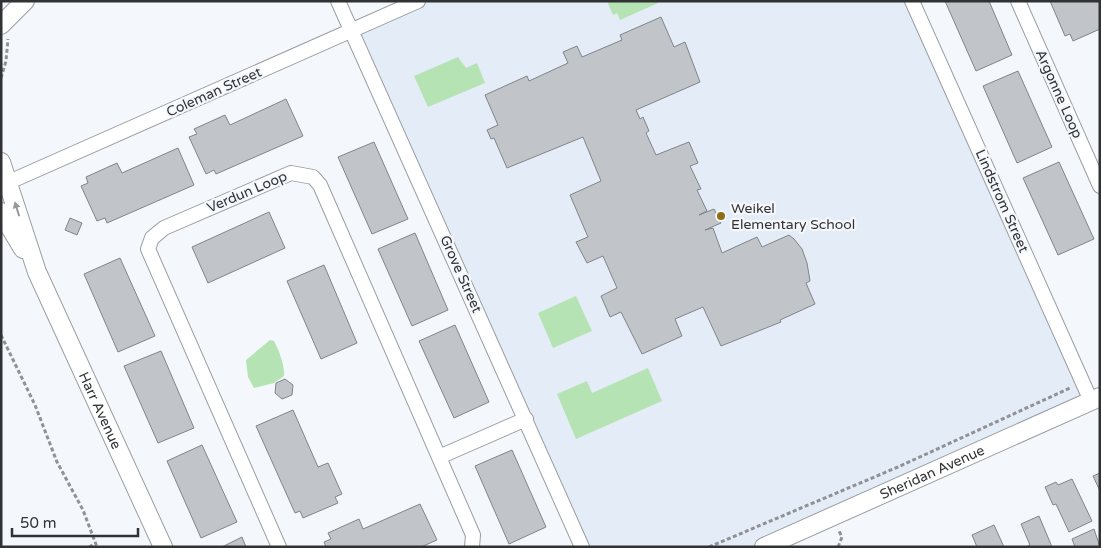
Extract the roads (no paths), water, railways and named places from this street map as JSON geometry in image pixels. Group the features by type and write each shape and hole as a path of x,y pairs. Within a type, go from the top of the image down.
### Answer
{"street":[{"path":"1,25 25,1"},
{"name":"Grove Street","path":"338,1 582,547"},
{"name":"Coleman Street","path":"9,182 418,1"},
{"name":"Lindstrom Street","path":"912,1 1082,382 1095,399"},
{"name":"Argonne Loop","path":"1018,1 1100,186"},
{"name":"Harr Avenue","path":"1,162 37,272 163,547"},
{"name":"Verdun Loop","path":"279,547 148,252 152,238 164,228 291,173 312,177 320,185 473,536 472,547"},
{"name":"Harr Avenue","path":"2,216 37,272"},
{"name":"Sheridan Avenue","path":"764,547 1095,399"},
{"path":"439,457 526,419"}],"place":[{"name":"Weikel Elementary School","path":"721,216"}]}
